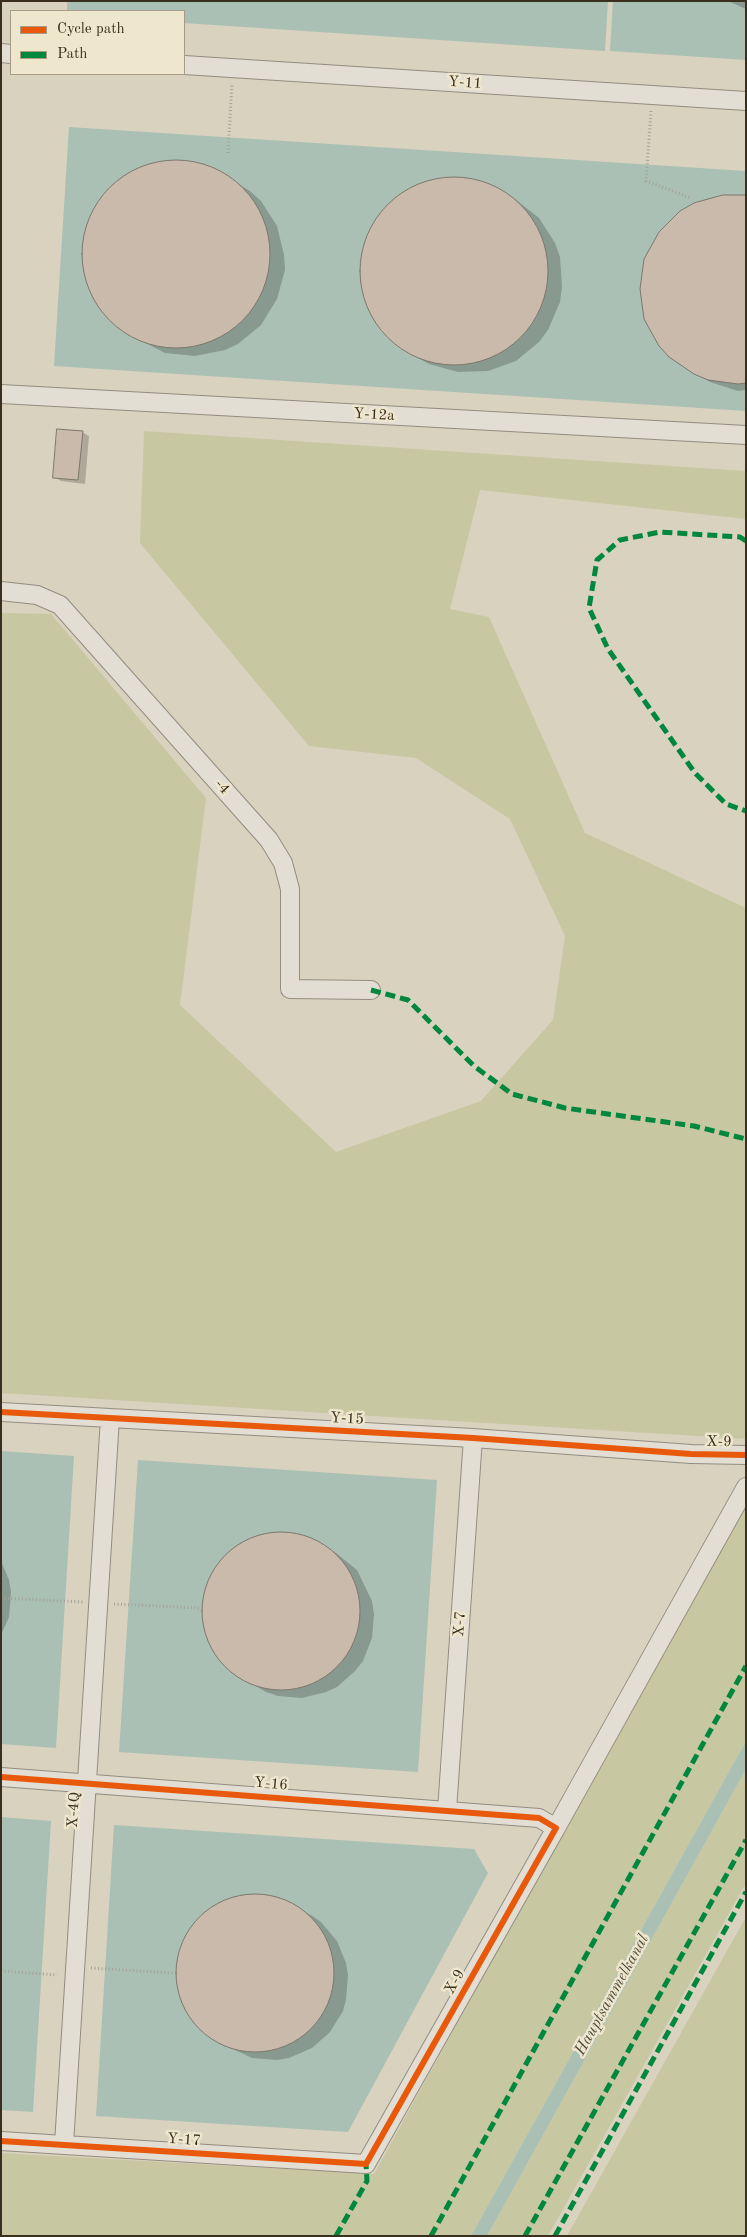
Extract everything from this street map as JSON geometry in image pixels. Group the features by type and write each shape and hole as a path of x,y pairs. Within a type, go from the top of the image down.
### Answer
{"street":[{"name":"Y-11","path":"185,65 746,101"},
{"name":"Y-12a","path":"1,394 746,435"},
{"name":"-4","path":"1,590 38,595 60,605 269,840 283,863 290,889 290,989 371,990"},
{"name":"Y-15","path":"1,1412 473,1438 691,1454"},
{"name":"X-4Q","path":"64,2144 110,1418"},
{"name":"X-7","path":"447,1810 473,1438"},
{"name":"X-9","path":"691,1454 746,1455"},
{"name":"X-9","path":"366,2164 746,1487"},
{"name":"Y-16","path":"1,1777 88,1782 539,1818 556,1828"},
{"name":"Y-17","path":"1,2141 366,2164"}],"path":[{"path":"228,154 233,68"},
{"path":"653,95 646,181 691,198"},
{"path":"1,1598 199,1608"},
{"path":"1,1971 174,1973"}],"green space":[{"path":"144,431 746,471 746,519 480,490 450,609 489,617 585,833 746,908 746,1439 1,1393 1,613 51,614 206,798 180,1005 336,1152 481,1101 553,1020 565,936 510,819 416,758 309,746 140,543"},
{"path":"746,1499 746,1741 471,2236 1,2236 1,2153 374,2174"},
{"path":"746,1769 746,1883 548,2236 487,2236"},
{"path":"746,1917 746,2236 567,2236"}],"water":[{"path":"67,1 608,1 605,51 185,23 185,10 67,10"},
{"path":"613,1 746,1 746,60 610,51"},
{"path":"69,127 746,171 746,411 54,366"},
{"path":"1,1451 74,1456 56,1748 1,1744"},
{"path":"138,1460 437,1480 418,1772 119,1752"},
{"name":"Hauptsammelkanal","path":"746,1741 746,1769 487,2236 471,2236"},
{"path":"1,1817 51,1821 33,2112 1,2110"},
{"path":"114,1825 474,1849 488,1873 348,2132 96,2116"}],"building":[{"path":"185,160 194,161 221,171 243,187 255,202 263,218 269,236 269,272 263,290 255,306 243,321 228,333 212,341 194,347 167,348 158,347 131,337 116,327 103,314 93,299 83,272 82,245 83,236 93,209 103,194 116,181 131,171 158,161"},
{"path":"463,177 472,178 499,188 521,204 533,219 541,235 547,253 547,289 541,307 533,323 521,338 506,350 490,358 472,364 445,365 436,364 409,354 394,344 381,331 371,316 361,289 360,262 361,253 371,226 381,211 394,198 409,188 436,178"},
{"path":"723,195 746,195 746,383 738,384 708,380 694,374 669,357 659,346 644,319 640,289 644,259 659,232 680,211 694,203"},
{"path":"57,429 83,431 78,480 53,478"},
{"path":"289,1532 304,1535 318,1541 337,1555 347,1567 357,1588 360,1611 357,1634 347,1655 337,1667 325,1677 304,1687 289,1690 273,1690 258,1687 237,1677 215,1655 203,1626 202,1603 205,1588 215,1567 237,1545 266,1533"},
{"path":"263,1894 278,1897 292,1903 311,1917 321,1929 331,1950 334,1973 331,1996 321,2017 311,2029 299,2039 278,2049 263,2052 247,2052 232,2049 211,2039 189,2017 177,1988 176,1965 179,1950 189,1929 211,1907 240,1895"}],"marked path":[{"path":"746,541 740,537 660,532 620,540 597,560 589,608 608,649 695,773 726,804 746,811"},
{"path":"371,990 408,1000 474,1066 512,1094 565,1108 694,1126 746,1139"},
{"path":"431,2236 746,1666"},
{"path":"525,2236 746,1840"},
{"path":"555,2236 746,1892"},
{"path":"336,2236 367,2181 366,2164"}],"cycle path":[{"path":"1,1412 473,1438 691,1454 746,1455"},
{"path":"1,1777 539,1818 556,1828 366,2164 1,2141"}]}
